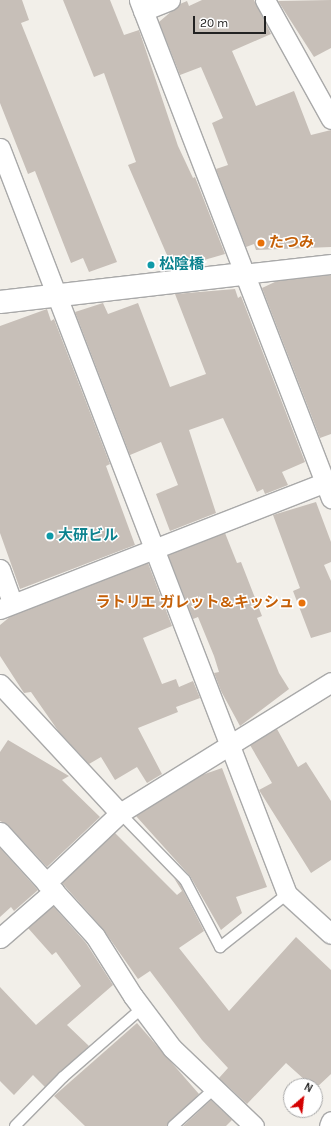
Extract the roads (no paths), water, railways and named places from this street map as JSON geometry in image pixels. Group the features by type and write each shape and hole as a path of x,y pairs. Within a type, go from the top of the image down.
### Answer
{"street":[{"path":"0,569 6,606 153,550 329,487 287,378 243,274 141,6 170,0"},
{"path":"265,0 326,100 331,119"},
{"path":"0,148 153,550 287,894 331,934"},
{"path":"0,302 331,264"},
{"path":"0,938 120,813 228,744 331,682"},
{"path":"0,684 120,813"},
{"path":"0,832 95,936 142,1008 172,1048 254,1126"},
{"path":"329,1126 331,1121"}],"lane":[{"path":"120,813 185,880 220,947 287,894"},
{"path":"15,1126 63,1077 142,1008"},
{"path":"173,1126 214,1089"}],"place":[{"name":"たつみ","path":"261,243"},
{"name":"松陰橋","path":"151,265"},
{"name":"大研ビル","path":"50,536"},
{"name":"ラトリエ ガレット&キッシュ","path":"302,603"}]}
